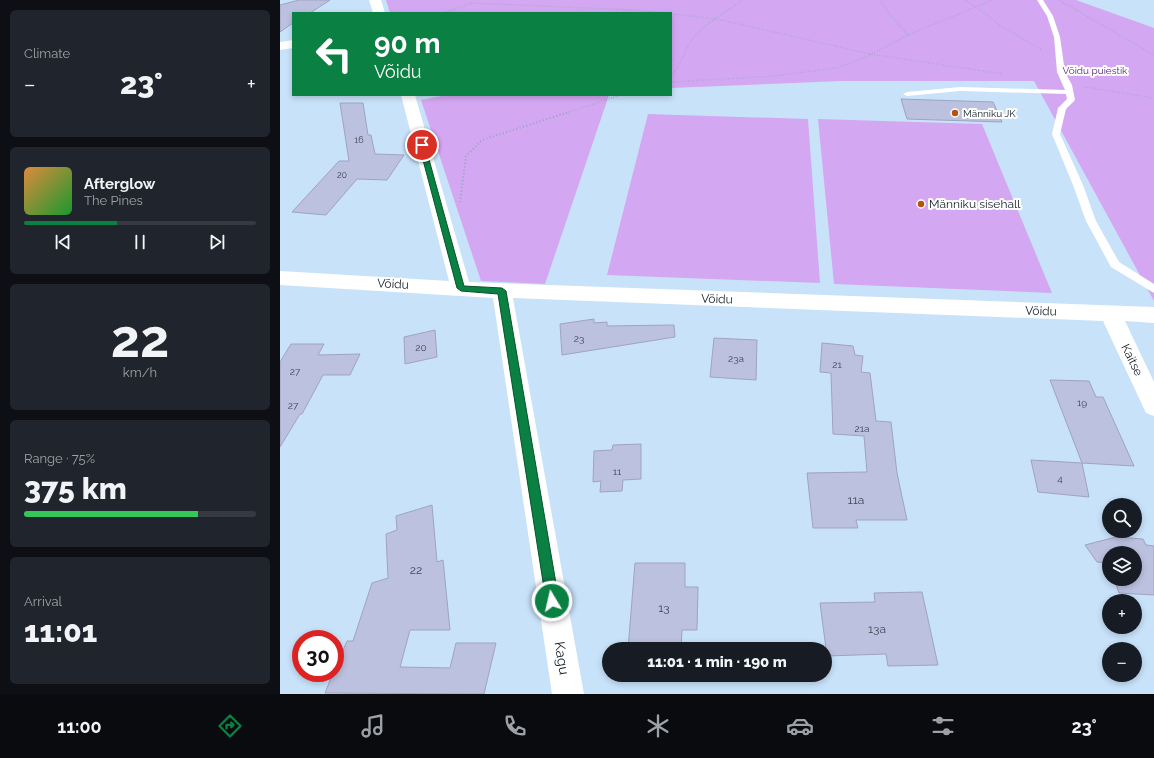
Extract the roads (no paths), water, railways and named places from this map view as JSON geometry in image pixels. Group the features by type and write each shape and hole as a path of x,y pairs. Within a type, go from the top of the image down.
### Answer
{"street":[{"path":"375,0 378,12"},
{"path":"280,46 292,44"},
{"path":"408,96 461,288"},
{"name":"Võidu","path":"280,278 502,291 1154,314"},
{"name":"Kagu","path":"502,291 568,694"},
{"name":"Kaitse","path":"1110,313 1154,406"}],"lane":[{"path":"1040,0 1050,16 1058,37 1061,72 1069,89 1071,100 1062,108 1056,134 1062,150 1078,185 1091,221 1115,264 1154,289"},
{"path":"907,94 960,89 1069,89"}],"place":[{"name":"Männiku JK","path":"955,113"},
{"name":"Männiku sisehall","path":"921,204"}],"park label":[{"name":"Võidu puiestik","path":"1095,70"}]}
